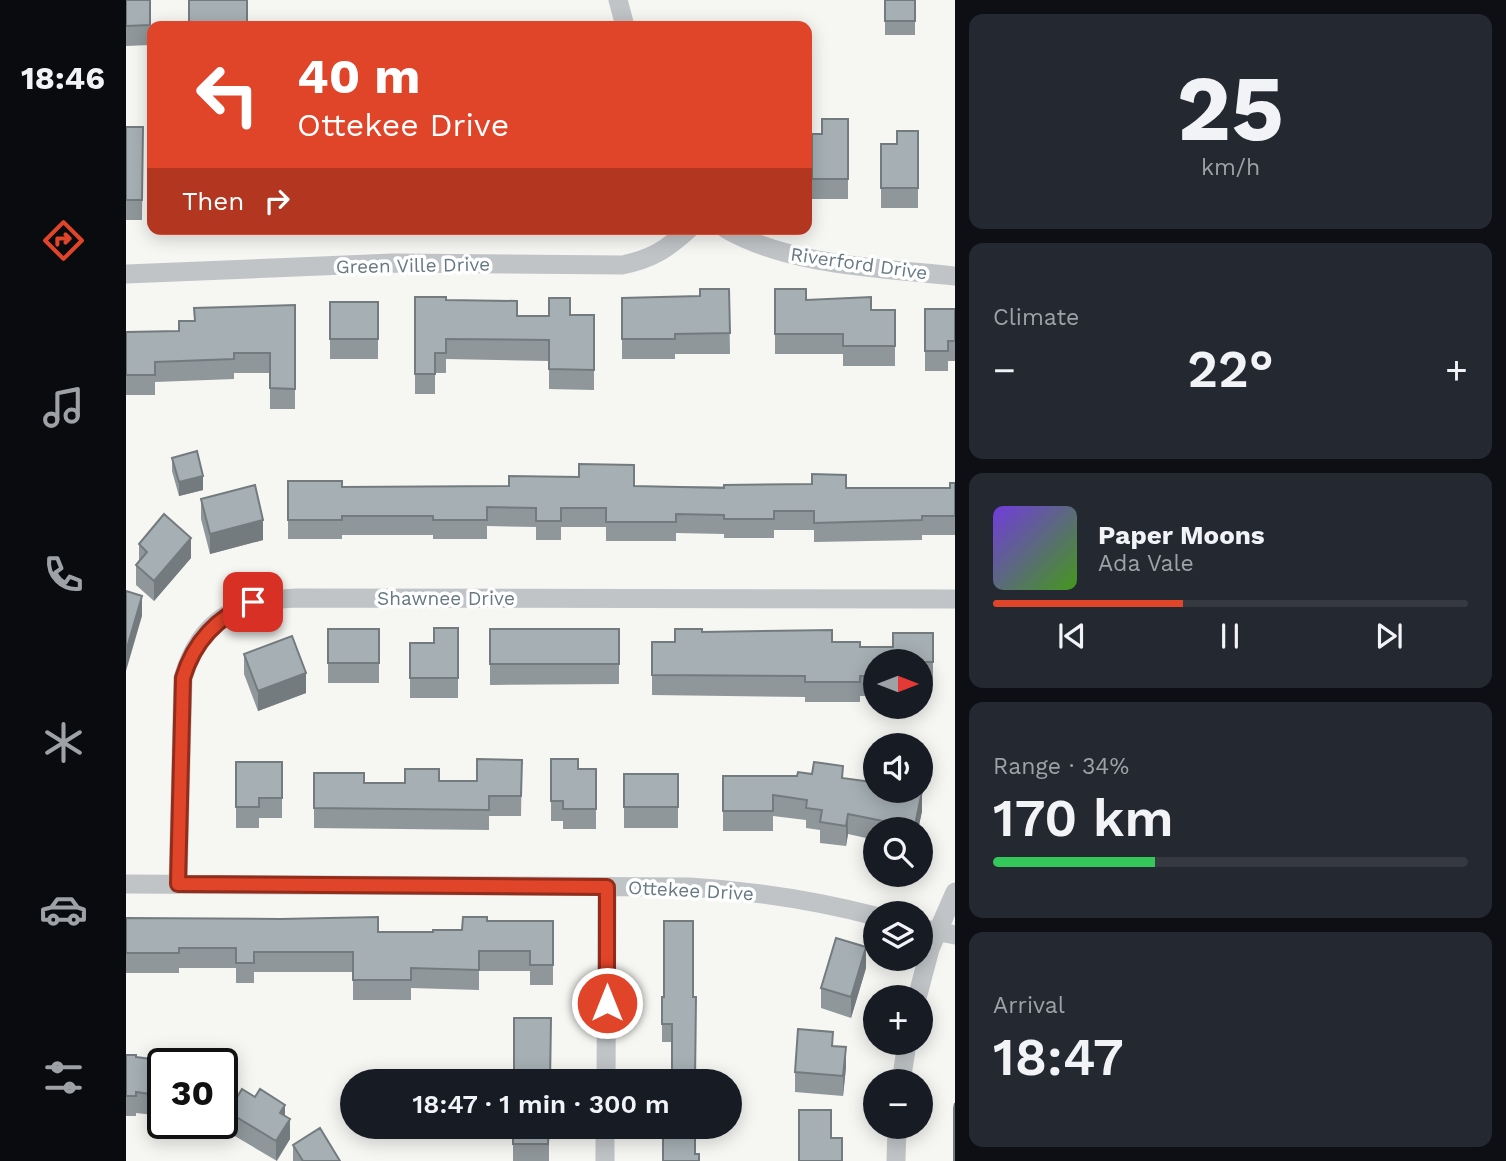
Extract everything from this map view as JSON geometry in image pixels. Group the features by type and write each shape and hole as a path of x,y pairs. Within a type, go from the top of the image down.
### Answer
{"street":[{"path":"618,0 624,21"},
{"name":"Green Ville Drive","path":"126,274 393,263 622,265 639,262 667,249 682,235"},
{"name":"Riverford Drive","path":"738,235 781,252 823,261 955,276"},
{"name":"Shawnee Drive","path":"178,884 183,678 190,656 202,637 225,616 253,602 296,598 955,599"},
{"name":"Ottekee Drive","path":"126,884 690,887 802,899 863,913"},
{"path":"606,1069 607,887"},
{"path":"920,985 938,931 955,892"},
{"path":"605,1161 606,1139"},
{"path":"896,1161 897,1139"}],"building":[{"path":"126,0 150,0 150,21 147,21 147,25 126,26"},
{"path":"189,0 247,0 247,21 189,21"},
{"path":"885,0 915,0 915,21 885,21"},
{"path":"822,119 848,119 848,179 812,179 812,134 822,134"},
{"path":"126,127 143,127 142,200 126,200"},
{"path":"897,131 918,131 918,188 881,188 881,144 897,144"},
{"path":"700,289 729,289 730,333 675,334 675,339 622,339 622,298 700,296"},
{"path":"775,289 806,289 806,300 871,297 871,310 895,310 895,346 843,346 843,334 775,334"},
{"path":"415,297 517,301 517,316 549,316 549,298 570,298 570,315 594,315 594,370 549,369 549,340 446,339 446,353 435,353 435,374 415,374"},
{"path":"330,302 378,302 378,339 330,339"},
{"path":"295,305 295,389 270,388 270,353 234,353 234,359 155,362 155,375 126,375 126,332 179,331 179,321 195,321 194,308"},
{"path":"925,309 955,309 955,341 948,341 948,351 925,351"},
{"path":"197,451 203,476 179,482 172,458"},
{"path":"579,464 634,465 634,486 724,488 724,485 812,484 812,474 846,475 846,488 950,488 950,483 955,483 955,516 922,516 922,520 814,523 814,511 774,511 774,519 724,519 724,515 676,514 676,522 606,522 606,508 561,508 561,521 536,521 536,508 487,507 487,520 433,520 433,516 342,516 342,520 288,520 288,481 342,481 342,487 509,486 509,476 579,477"},
{"path":"255,485 263,520 210,534 201,499"},
{"path":"164,514 191,538 154,581 136,565 147,552 139,544"},
{"path":"126,591 142,596 126,651"},
{"path":"434,628 458,628 458,678 410,678 410,643 434,643"},
{"path":"328,629 379,629 379,663 328,663"},
{"path":"490,629 619,629 619,664 490,664"},
{"path":"675,629 702,629 702,632 832,630 832,642 860,642 860,647 893,647 893,633 933,633 933,649 863,649 863,676 860,676 860,682 805,682 805,676 652,675 652,642 675,642"},
{"path":"292,636 306,673 258,691 244,654"},
{"path":"477,759 522,760 521,796 489,796 489,810 314,808 314,773 364,773 364,783 405,783 405,769 439,769 439,781 477,781"},
{"path":"551,759 578,759 578,769 596,769 596,809 563,809 563,801 551,801"},
{"path":"236,762 282,762 282,798 259,798 259,807 236,807"},
{"path":"814,762 843,766 842,778 863,781 863,803 920,803 917,817 863,817 848,814 846,826 820,822 822,810 806,808 807,800 773,795 773,811 723,811 723,776 797,776 798,772 812,774"},
{"path":"624,774 678,774 678,807 624,807"},
{"path":"378,917 378,932 462,930 463,917 487,917 487,921 553,921 553,965 530,965 530,951 479,951 479,970 411,968 411,980 353,980 353,952 254,952 254,963 236,963 236,948 179,948 179,953 126,953 126,918"},
{"path":"664,921 693,921 695,1069 672,1069 672,1024 662,1024"},
{"path":"836,938 863,946 863,957 851,997 821,988"},
{"path":"514,1018 551,1018 550,1069 514,1069"},
{"path":"798,1029 833,1032 832,1046 846,1047 843,1076 795,1072"},
{"path":"126,1055 147,1058 147,1094 136,1092 136,1096 126,1096"},
{"path":"242,1089 255,1097 260,1089 285,1105 280,1113 290,1119 276,1141 238,1118 238,1096"},
{"path":"955,1103 955,1161 954,1161 954,1108"},
{"path":"799,1110 831,1110 831,1138 842,1138 842,1161 799,1161"},
{"path":"320,1128 340,1161 303,1161 293,1145"},
{"path":"513,1139 548,1139 548,1144 513,1144"},
{"path":"663,1139 695,1139 695,1154 699,1154 699,1161 663,1161"}],"route":[{"path":"253,602 238,608 213,625 194,650 183,678 178,884 607,887 607,1003"}]}
